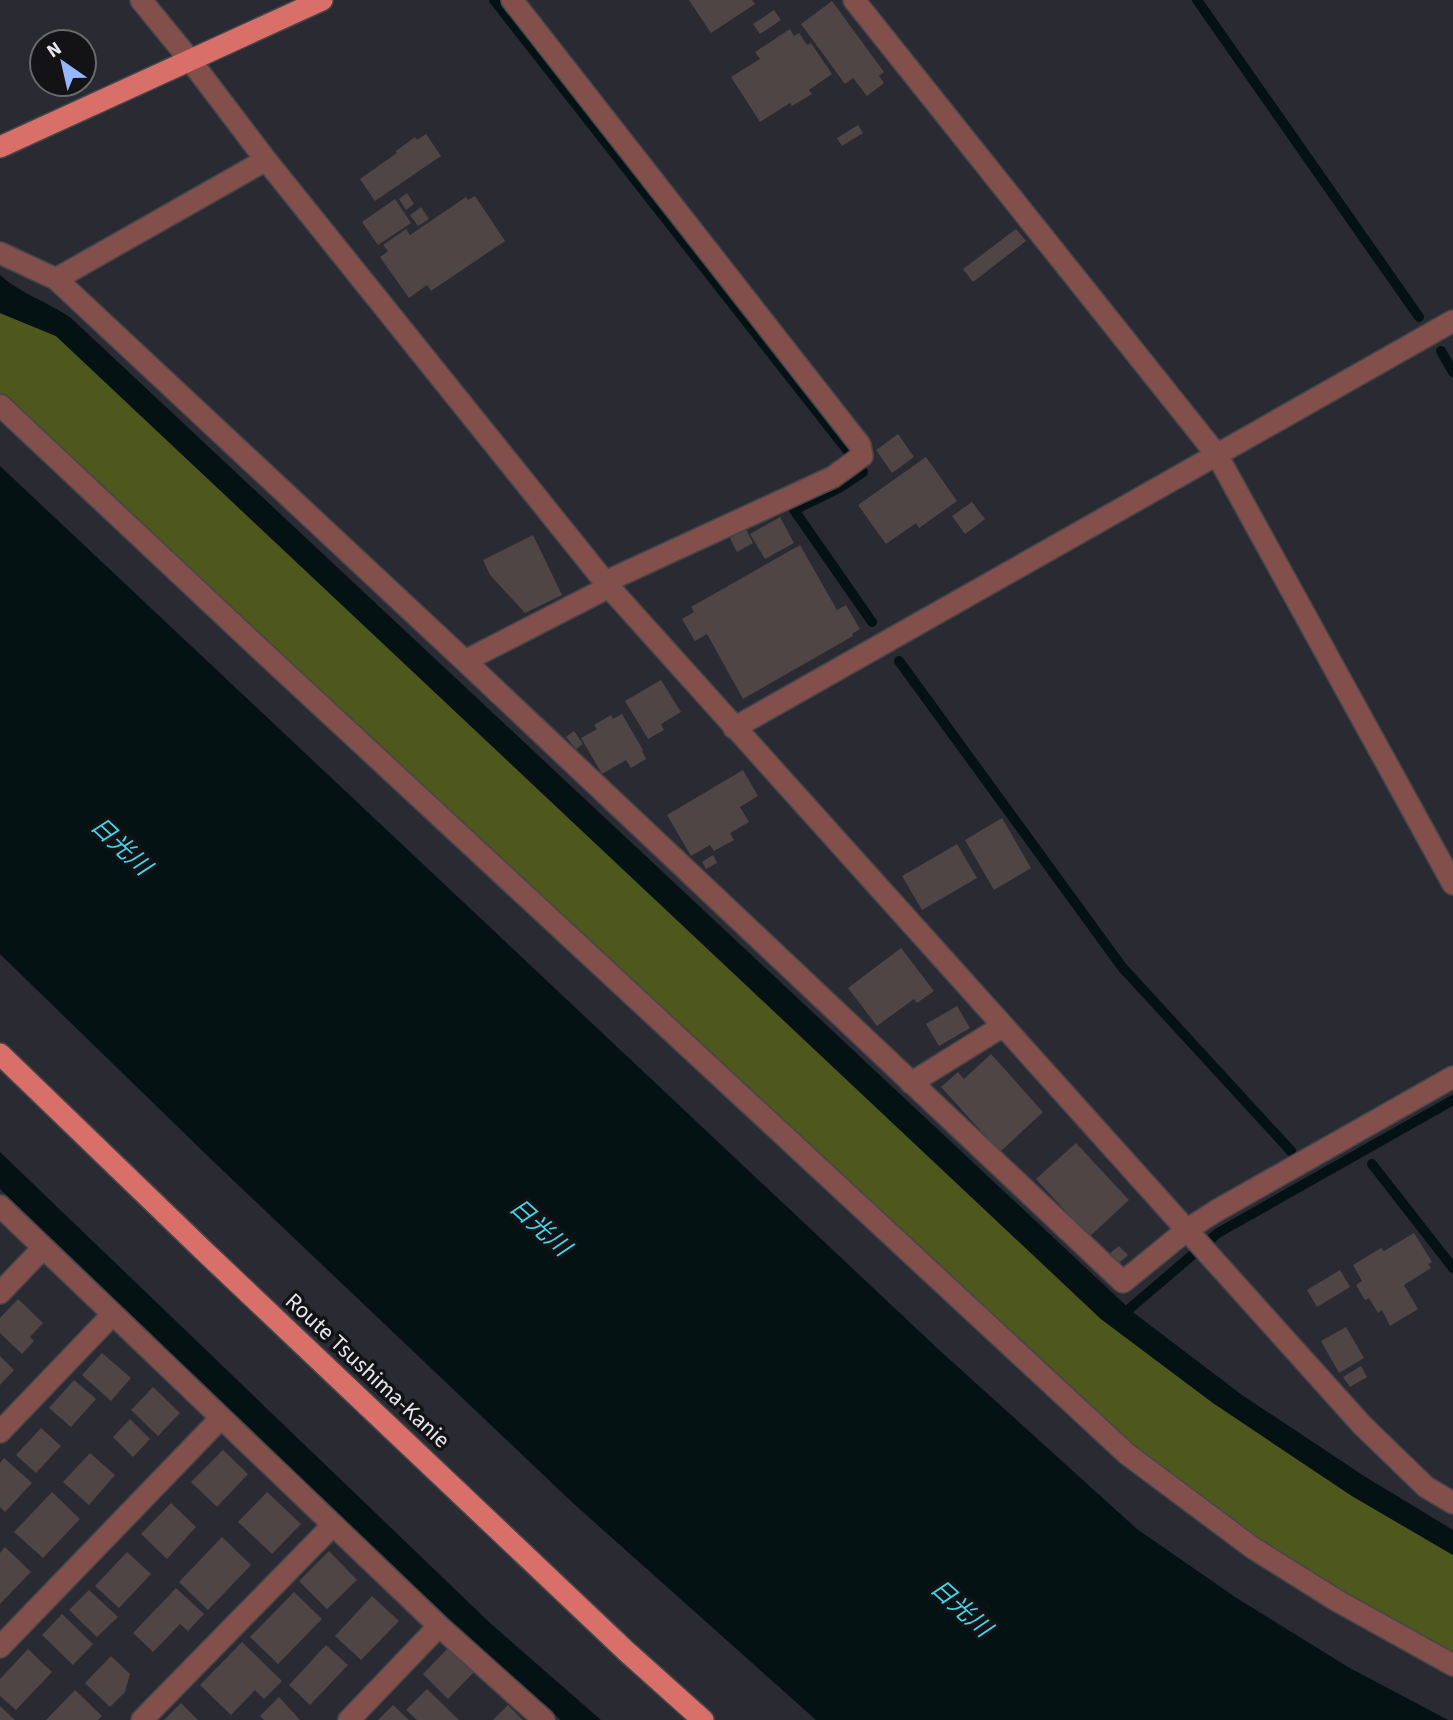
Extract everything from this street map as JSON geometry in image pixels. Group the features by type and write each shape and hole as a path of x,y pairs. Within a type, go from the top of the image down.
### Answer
{"main road":[{"path":"0,147 322,0"},
{"name":"Route Tsushima-Kanie","path":"0,1054 212,1259 587,1614 703,1720"}],"street":[{"path":"141,0 265,160 607,584 1362,1425 1426,1487 1453,1503"},
{"path":"465,662 607,584 833,477 862,456 860,444 512,0"},
{"path":"854,0 1217,455 1453,884"},
{"path":"56,279 265,160"},
{"path":"0,253 56,279 1123,1282 1216,1211 1453,1077"},
{"path":"734,728 1453,321"},
{"path":"0,405 1127,1454 1253,1548 1336,1600 1453,1665"},
{"path":"911,1083 1003,1026"},
{"path":"0,1206 439,1626 544,1720"},
{"path":"0,1293 43,1248"},
{"path":"0,1432 113,1314"},
{"path":"0,1647 221,1418"},
{"path":"142,1720 333,1525"},
{"path":"349,1720 439,1626"}],"green space":[{"path":"0,313 56,336 1101,1319 1213,1403 1352,1496 1453,1555 1453,1657 1340,1595 1207,1506 1095,1416 271,650 0,393"}],"water":[{"path":"0,275 71,318 1134,1313 1242,1395 1364,1476 1453,1530 1453,1555 1352,1496 1213,1403 1101,1319 56,336 0,313"},
{"name":"日光川","path":"0,466 937,1348 1137,1529 1235,1597 1348,1667 1448,1720 816,1720 574,1504 215,1163 0,954"},
{"path":"0,1152 489,1622 601,1720 561,1720 473,1644 0,1189"}],"building":[{"path":"689,0 752,0 755,4 711,33"},
{"path":"832,1 884,72 879,76 884,83 867,96 853,78 845,84 801,24"},
{"path":"774,10 781,20 760,34 753,24"},
{"path":"790,29 794,36 799,33 807,45 811,43 832,74 809,90 812,94 792,106 790,103 760,122 731,77 760,59 755,52"},
{"path":"858,125 863,133 842,146 837,138"},
{"path":"426,134 441,156 375,201 360,179 415,137 417,140"},
{"path":"407,193 414,204 406,210 399,199"},
{"path":"475,196 505,241 431,291 427,285 409,298 380,257 388,251 383,245 406,229 410,235 466,197 468,200"},
{"path":"395,199 411,223 378,245 362,222"},
{"path":"421,207 429,219 418,226 410,215"},
{"path":"1016,229 1026,241 973,282 963,269"},
{"path":"898,434 914,457 892,473 876,450"},
{"path":"926,457 957,501 919,528 916,523 886,544 858,505"},
{"path":"972,502 985,519 965,534 952,516"},
{"path":"780,517 794,543 765,559 750,534"},
{"path":"746,529 753,543 737,552 730,538"},
{"path":"533,535 562,595 525,613 490,575 483,560"},
{"path":"800,545 837,610 846,605 860,629 852,634 853,636 743,699 707,634 695,641 682,619 694,612 691,607"},
{"path":"661,680 681,712 661,724 664,730 648,739 625,701"},
{"path":"622,714 646,759 631,768 626,760 602,774 581,738 597,729 594,725 611,715 613,719"},
{"path":"574,731 583,744 576,749 566,737"},
{"path":"743,770 758,796 740,807 749,822 730,833 734,840 714,851 710,845 691,856 667,815"},
{"path":"1002,818 1031,868 994,890 965,840"},
{"path":"957,844 977,878 922,910 902,876"},
{"path":"713,855 717,863 706,869 702,862"},
{"path":"901,948 934,991 917,1003 914,999 877,1026 848,988"},
{"path":"957,1006 970,1028 939,1046 926,1024"},
{"path":"991,1054 1043,1112 1000,1152 941,1087 958,1072 964,1079"},
{"path":"1076,1143 1129,1200 1089,1237 1036,1179"},
{"path":"1414,1233 1432,1262 1428,1264 1431,1268 1404,1285 1418,1309 1390,1326 1382,1310 1378,1313 1369,1298 1365,1300 1356,1285 1362,1281 1353,1265"},
{"path":"1119,1246 1128,1255 1118,1264 1109,1254"},
{"path":"1340,1270 1350,1287 1317,1307 1307,1290"},
{"path":"18,1299 43,1323 30,1337 34,1341 22,1354 0,1333 0,1318"},
{"path":"1346,1327 1364,1358 1339,1373 1321,1341"},
{"path":"102,1353 131,1378 111,1401 82,1375"},
{"path":"0,1356 14,1370 0,1385"},
{"path":"1361,1366 1367,1377 1350,1387 1343,1377"},
{"path":"74,1380 96,1399 71,1427 49,1408"},
{"path":"153,1387 180,1413 158,1436 131,1410"},
{"path":"130,1419 150,1439 133,1457 113,1437"},
{"path":"41,1428 61,1446 36,1473 16,1455"},
{"path":"223,1450 248,1474 217,1507 191,1482"},
{"path":"90,1453 115,1475 89,1505 63,1482"},
{"path":"4,1458 32,1483 5,1512 0,1507 0,1463"},
{"path":"52,1492 80,1519 43,1558 14,1532"},
{"path":"267,1492 301,1524 272,1554 238,1522"},
{"path":"171,1503 196,1527 167,1559 141,1534"},
{"path":"222,1537 251,1565 208,1610 179,1582"},
{"path":"5,1547 31,1572 0,1604 0,1553"},
{"path":"329,1551 357,1580 327,1609 299,1581"},
{"path":"127,1552 151,1574 119,1608 95,1586"},
{"path":"176,1588 204,1614 188,1631 180,1624 153,1652 133,1633"},
{"path":"89,1590 118,1617 97,1637 69,1610"},
{"path":"294,1592 322,1619 278,1664 250,1637"},
{"path":"372,1596 399,1621 361,1660 335,1636"},
{"path":"62,1614 93,1644 73,1665 42,1635"},
{"path":"242,1642 282,1681 264,1699 255,1690 231,1715 200,1685"},
{"path":"326,1645 348,1665 310,1705 289,1685"},
{"path":"448,1648 474,1672 448,1699 423,1674"},
{"path":"28,1649 52,1672 16,1710 0,1696 0,1679"},
{"path":"111,1656 130,1674 125,1692 110,1707 85,1683"},
{"path":"427,1689 459,1720 417,1720 406,1710"},
{"path":"75,1690 102,1716 98,1720 46,1720"},
{"path":"279,1697 300,1720 264,1720 260,1716"},
{"path":"181,1703 198,1720 164,1720"},
{"path":"393,1705 409,1720 378,1720"},
{"path":"508,1705 523,1720 493,1720"},
{"path":"0,1706 15,1720 0,1720"}],"waterway":[{"path":"494,0 851,455"},
{"path":"1197,0 1419,317"},
{"path":"1441,351 1453,372"},
{"path":"861,469 863,472 839,488 794,510 872,622"},
{"path":"899,661 1122,967 1291,1151"},
{"path":"1121,1316 1218,1233 1453,1100"},
{"path":"1372,1164 1453,1268"}]}
